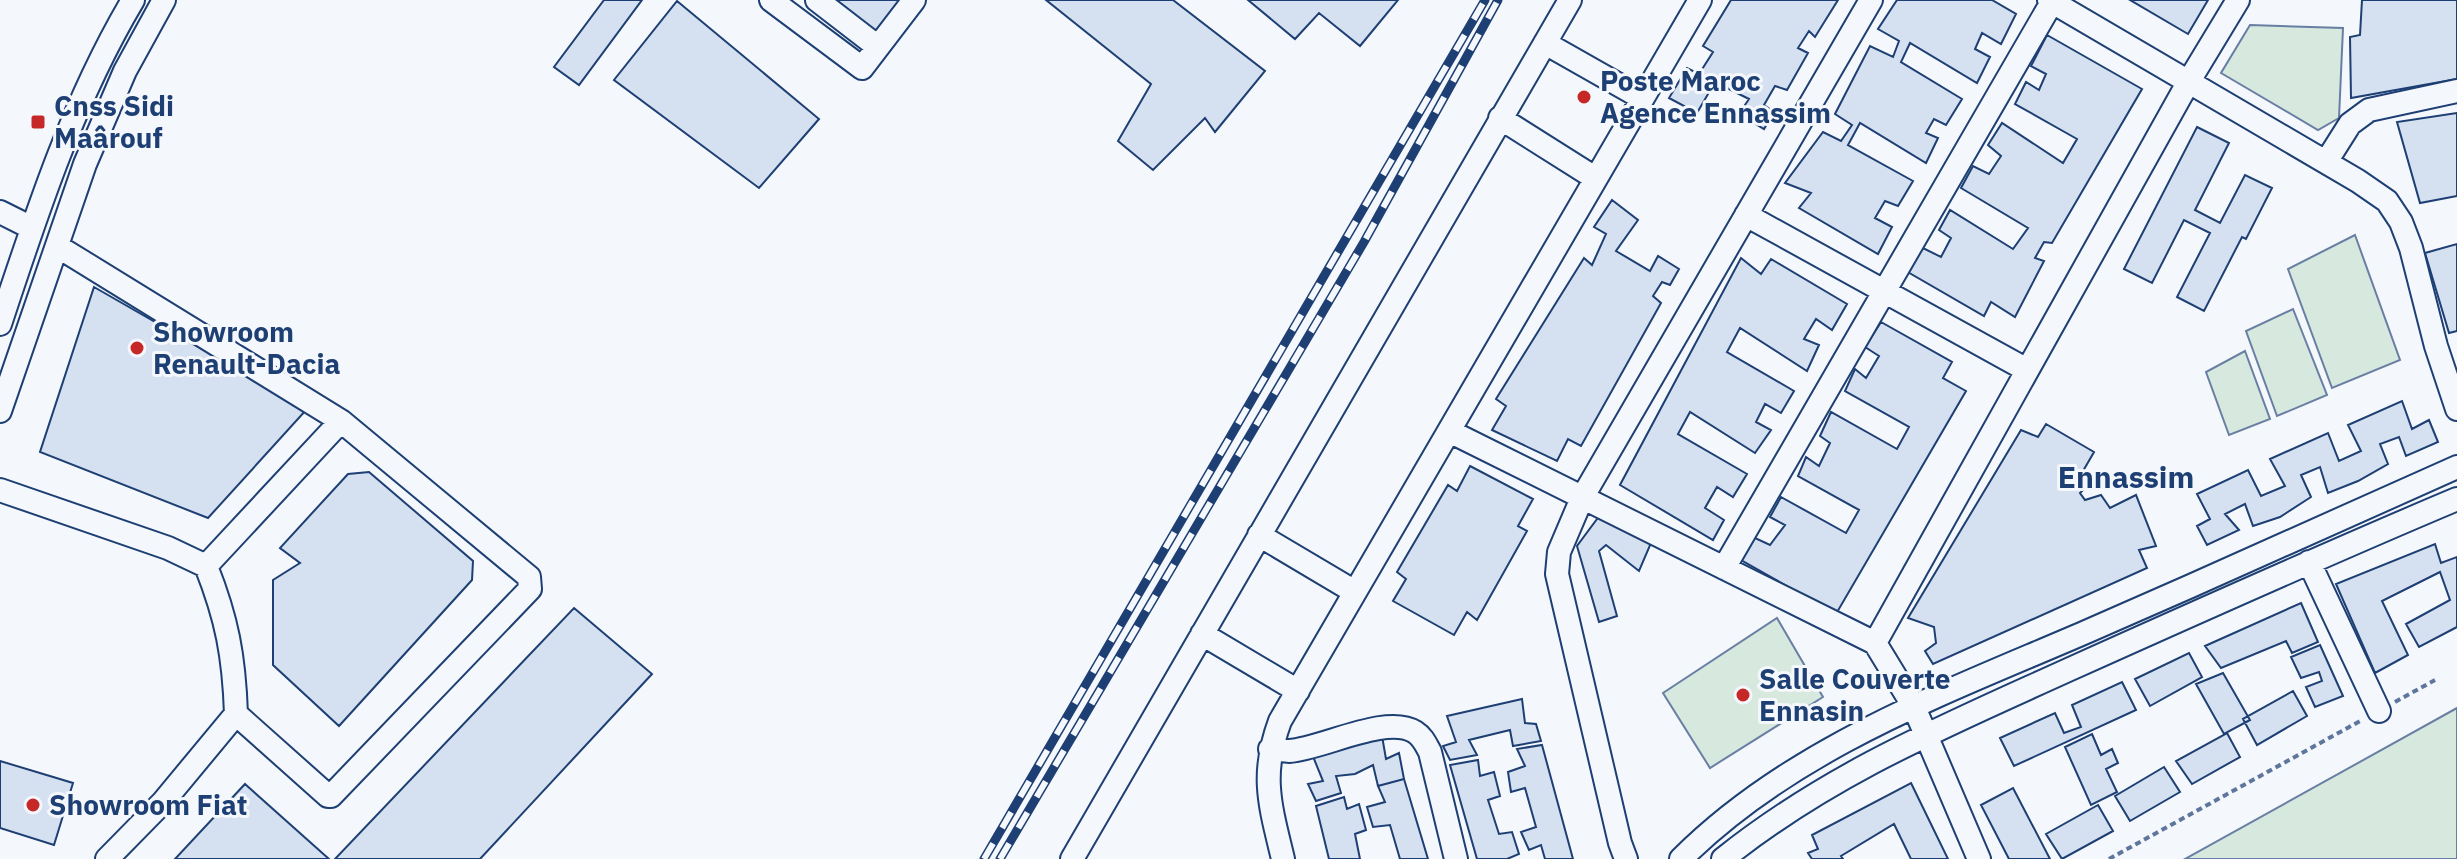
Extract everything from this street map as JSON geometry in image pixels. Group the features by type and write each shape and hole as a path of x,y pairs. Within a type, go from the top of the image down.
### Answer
{"street":[{"path":"33,315 2,313 68,128 103,51 133,0"},
{"path":"0,411 85,164 125,71 164,0"},
{"path":"771,0 862,68 914,0"},
{"path":"817,0 878,47"},
{"path":"1072,859 1570,0"},
{"path":"1283,859 1270,806 1267,777 1270,749 1280,721 1700,0"},
{"path":"1626,859 1557,574 1559,552 1582,498 1871,0"},
{"path":"1875,643 2189,81 2238,0"},
{"path":"1724,568 2050,1 2326,162 2387,201 2401,222 2411,248 2436,346 2457,409"},
{"path":"1545,43 1642,98"},
{"path":"2326,162 2350,124 2369,110 2457,91"},
{"path":"1500,118 1595,178"},
{"path":"0,212 32,228"},
{"path":"1746,215 2027,370"},
{"path":"57,246 341,421 529,577 530,589 329,797 236,714"},
{"path":"206,566 341,421"},
{"path":"1449,431 1875,643 1914,707 1979,859"},
{"path":"1681,859 1772,785 1825,753 1914,707 2457,467"},
{"path":"0,490 168,548 206,566 224,610 231,644 236,714 114,857"},
{"path":"1723,859 1817,791 1927,734 2457,499"},
{"path":"1259,535 1355,592"},
{"path":"2309,562 2379,711"},
{"path":"1202,634 1298,691"},
{"path":"1270,749 1289,751 1377,728 1401,727 1413,731 1421,737 1430,752 1456,859"}],"path":[{"path":"2109,859 2435,680"}],"shaded area":[{"path":"2250,25 2343,28 2339,118 2318,130 2221,73"},
{"path":"2355,235 2400,360 2332,388 2288,269"},
{"path":"2293,309 2327,395 2277,416 2246,331"},
{"path":"2245,351 2270,419 2229,435 2206,372"},
{"name":"Salle Couverte Ennasin","path":"1777,618 1823,697 1710,768 1663,693"},
{"path":"2457,708 2457,859 2185,859"}],"building":[{"path":"604,0 642,0 579,85 554,67"},
{"path":"823,0 902,0 871,38"},
{"path":"1046,0 1173,0 1265,71 1215,132 1205,118 1153,170 1118,141 1151,84"},
{"path":"1248,0 1398,0 1360,46 1319,13 1295,39"},
{"path":"1731,0 1838,0 1815,37 1809,31 1798,48 1808,53 1787,90 1775,86 1764,105 1774,112 1764,129 1739,114 1749,99 1715,82 1697,113 1669,98 1687,68 1699,74 1713,52 1703,46"},
{"path":"1897,0 1992,0 2016,14 2001,44 1982,33 1975,49 1990,57 1977,83 1910,43 1901,62 1962,99 1946,125 1934,119 1926,133 1938,138 1926,163 1860,123 1848,145 1913,181 1898,206 1885,201 1875,218 1892,227 1878,254 1799,208 1811,193 1785,183 1823,132 1841,141 1852,125 1835,114 1870,46 1893,57 1899,41 1878,29"},
{"path":"2130,0 2208,0 2188,34"},
{"path":"2362,0 2457,0 2457,79 2351,98 2350,37 2360,35"},
{"path":"677,1 819,119 759,188 614,80"},
{"path":"2047,35 2142,89 2052,243 2044,242 2035,258 2044,261 2015,317 1991,302 1984,316 1906,271 1923,248 1941,257 1951,238 1939,230 1950,210 2013,249 2028,228 1961,188 1973,166 1989,174 2001,156 1988,145 2002,123 2063,163 2077,139 2015,104 2026,82 2039,90 2046,74 2031,66"},
{"path":"2457,113 2457,196 2420,203 2397,122"},
{"path":"2197,127 2229,143 2195,210 2220,223 2245,175 2272,188 2246,239 2242,237 2204,311 2177,297 2210,233 2184,220 2152,283 2124,269"},
{"path":"1612,200 1638,220 1616,251 1650,271 1658,256 1679,269 1670,285 1662,282 1653,296 1661,303 1581,446 1568,439 1557,461 1492,430 1506,406 1496,399 1584,258 1592,265 1606,234 1594,227"},
{"path":"2457,244 2457,331 2449,333 2425,253"},
{"path":"1741,258 1761,274 1771,259 1847,304 1832,330 1816,319 1804,339 1819,345 1807,371 1740,328 1727,352 1794,391 1781,413 1765,404 1756,422 1771,430 1755,453 1690,412 1678,434 1747,474 1733,497 1717,487 1705,508 1724,520 1713,540 1620,485"},
{"name":"Showroom Renault-Dacia","path":"94,287 307,409 208,518 40,452"},
{"path":"1881,322 1952,362 1943,378 1966,391 1836,614 1741,560 1753,537 1770,545 1785,525 1770,517 1781,497 1846,533 1859,510 1798,476 1806,457 1819,466 1830,443 1820,436 1831,412 1897,449 1909,427 1845,391 1855,369 1866,378 1879,356 1865,347"},
{"path":"2402,401 2412,429 2429,420 2438,442 2406,456 2399,437 2380,444 2388,464 2328,493 2320,467 2301,475 2311,497 2280,517 2253,526 2245,504 2225,514 2239,530 2207,545 2197,526 2210,519 2197,494 2248,470 2261,496 2285,486 2270,459 2328,433 2339,461 2361,451 2348,425"},
{"path":"2046,424 2094,452 2079,478 2090,483 2080,493 2085,500 2101,495 2110,508 2136,495 2156,546 2139,550 2147,568 1933,664 1925,651 1936,643 1934,627 1908,618 2021,430 2038,437"},
{"path":"1470,466 1533,499 1518,526 1527,531 1477,620 1467,612 1454,635 1393,601 1406,579 1397,572 1448,485 1457,491"},
{"path":"369,472 473,561 472,580 339,726 273,665 273,580 300,563 280,548 348,474"},
{"path":"1600,515 1651,543 1639,571 1606,545 1599,551 1617,616 1599,622 1577,546"},
{"path":"2435,544 2441,563 2457,557 2457,627 2419,647 2406,624 2450,600 2440,572 2382,601 2408,655 2375,673 2336,584"},
{"path":"2301,603 2318,642 2292,653 2286,641 2221,668 2205,646"},
{"path":"574,608 652,674 480,859 335,859"},
{"path":"2320,645 2343,696 2315,707 2306,687 2322,681 2319,672 2301,678 2291,657"},
{"path":"2189,653 2202,677 2150,706 2135,679"},
{"path":"2223,673 2250,720 2224,734 2196,684"},
{"path":"2122,682 2136,710 2014,766 2000,738 2055,713 2064,733 2081,727 2072,705"},
{"path":"2293,691 2307,716 2257,745 2243,719"},
{"path":"1522,699 1525,723 1536,724 1541,741 1513,746 1510,730 1469,740 1477,755 1450,760 1443,746 1456,742 1447,716"},
{"path":"2227,733 2240,757 2192,784 2176,761"},
{"path":"2092,734 2101,755 2112,749 2118,763 2106,769 2117,792 2091,805 2065,747"},
{"path":"1382,736 1386,759 1399,753 1404,779 1378,786 1373,765 1355,774 1336,776 1341,793 1316,801 1308,784 1323,781 1312,754"},
{"path":"1542,745 1573,859 1545,859 1541,845 1529,850 1521,832 1536,827 1525,788 1511,792 1508,772 1525,766 1517,749"},
{"path":"1478,760 1480,776 1494,772 1500,796 1488,800 1499,834 1512,832 1519,854 1507,859 1477,859 1450,765"},
{"name":"Showroom Fiat","path":"0,761 73,783 54,845 0,828"},
{"path":"2164,767 2180,792 2130,821 2115,796"},
{"path":"1404,779 1428,859 1400,859 1390,825 1373,827 1367,807 1385,802 1378,786"},
{"path":"1911,783 1948,859 1911,859 1894,824 1841,856 1843,859 1812,859 1808,853 1818,849 1812,835"},
{"path":"245,784 329,859 175,859"},
{"path":"2013,788 2050,859 2009,859 1981,805"},
{"path":"1344,797 1347,809 1359,804 1366,830 1355,834 1360,859 1329,859 1316,806"},
{"path":"2098,805 2113,831 2062,859 2046,834"}],"railway":[{"path":"984,859 1485,0"},
{"path":"1000,859 1364,242 1498,0"}],"place":[{"name":"Poste Maroc Agence Ennassim","path":"1584,97"},
{"name":"Cnss Sidi Maârouf","path":"38,122"},
{"name":"Showroom Renault-Dacia","path":"137,348"},
{"name":"Salle Couverte Ennasin","path":"1743,695"},
{"name":"Showroom Fiat","path":"33,805"}],"district":[{"name":"Ennassim","path":"2126,478"}]}
